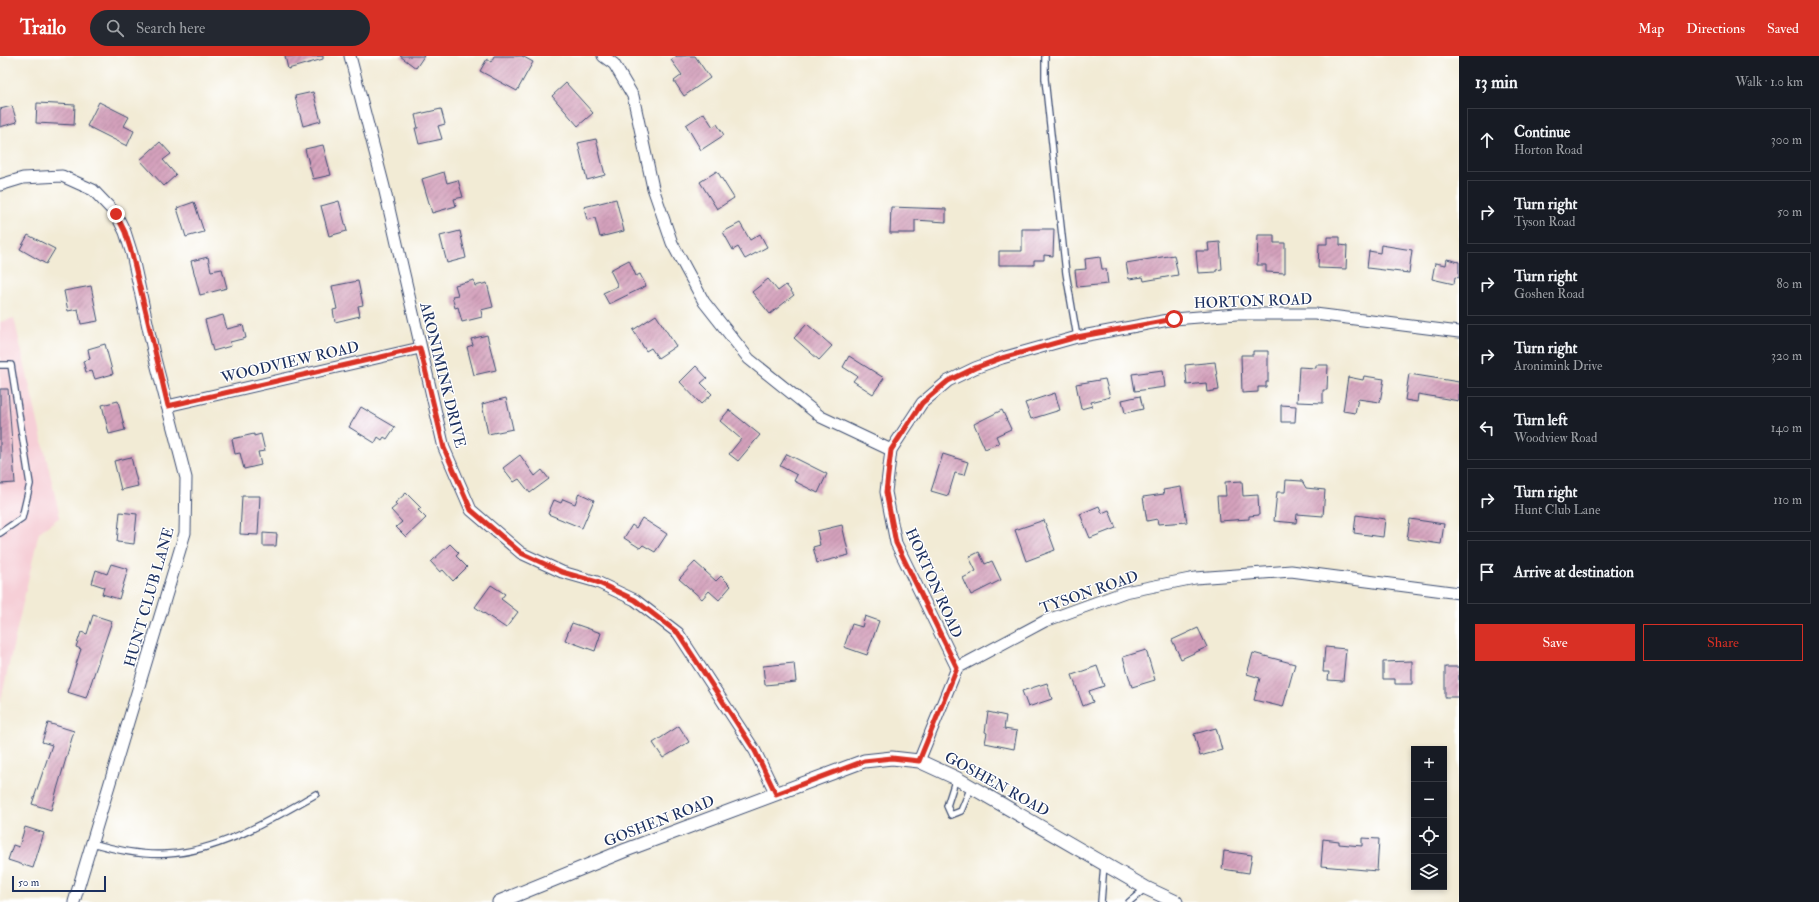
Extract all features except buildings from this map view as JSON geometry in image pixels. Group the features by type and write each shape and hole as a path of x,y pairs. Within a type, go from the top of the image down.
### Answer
{"street":[{"name":"ARONIMINK DRIVE","path":"350,56 384,187 444,448 471,510 521,553 562,572 597,582 635,600 678,633 755,751 776,794"},
{"path":"604,56 614,64 633,96 653,188 672,243 704,302 749,359 821,417 891,450"},
{"name":"HUNT CLUB LANE","path":"0,185 23,178 62,176 93,190 116,214 125,232 132,254 186,478 185,533 74,902"},
{"name":"HORTON ROAD","path":"957,668 896,543 886,492 891,450 922,403 948,381 975,368 1002,358 1077,337 1174,319 1236,314 1315,314 1459,332"},
{"name":"WOODVIEW ROAD","path":"168,406 420,348"},
{"name":"TYSON ROAD","path":"957,668 1045,622 1126,592 1195,578 1291,571 1459,593"},
{"path":"919,761 957,668"},
{"name":"GOSHEN ROAD","path":"499,902 626,850 864,761 892,758 919,761 956,778 1146,888 1176,902"}],"lane":[{"path":"1045,56 1045,79 1066,274 1077,337"},
{"path":"0,365 11,365 30,484 22,518 0,533"},
{"path":"956,778 947,806 951,815 960,811 971,787"},
{"path":"91,843 117,850 143,853 166,855 192,852 221,843 274,818 316,794"},
{"path":"1101,902 1104,864"},
{"path":"1129,902 1146,888"}],"shaded area":[{"path":"14,318 60,517 39,532 0,704 0,322"}],"route":[{"path":"116,214 125,232 132,254 155,359 168,406 420,348 444,448 471,510 521,553 562,572 597,582 635,600 678,633 755,751 776,794 864,761 892,758 919,761 957,668 896,543 886,492 891,450 922,403 948,381 975,368 1002,358 1077,337 1174,319"}]}
